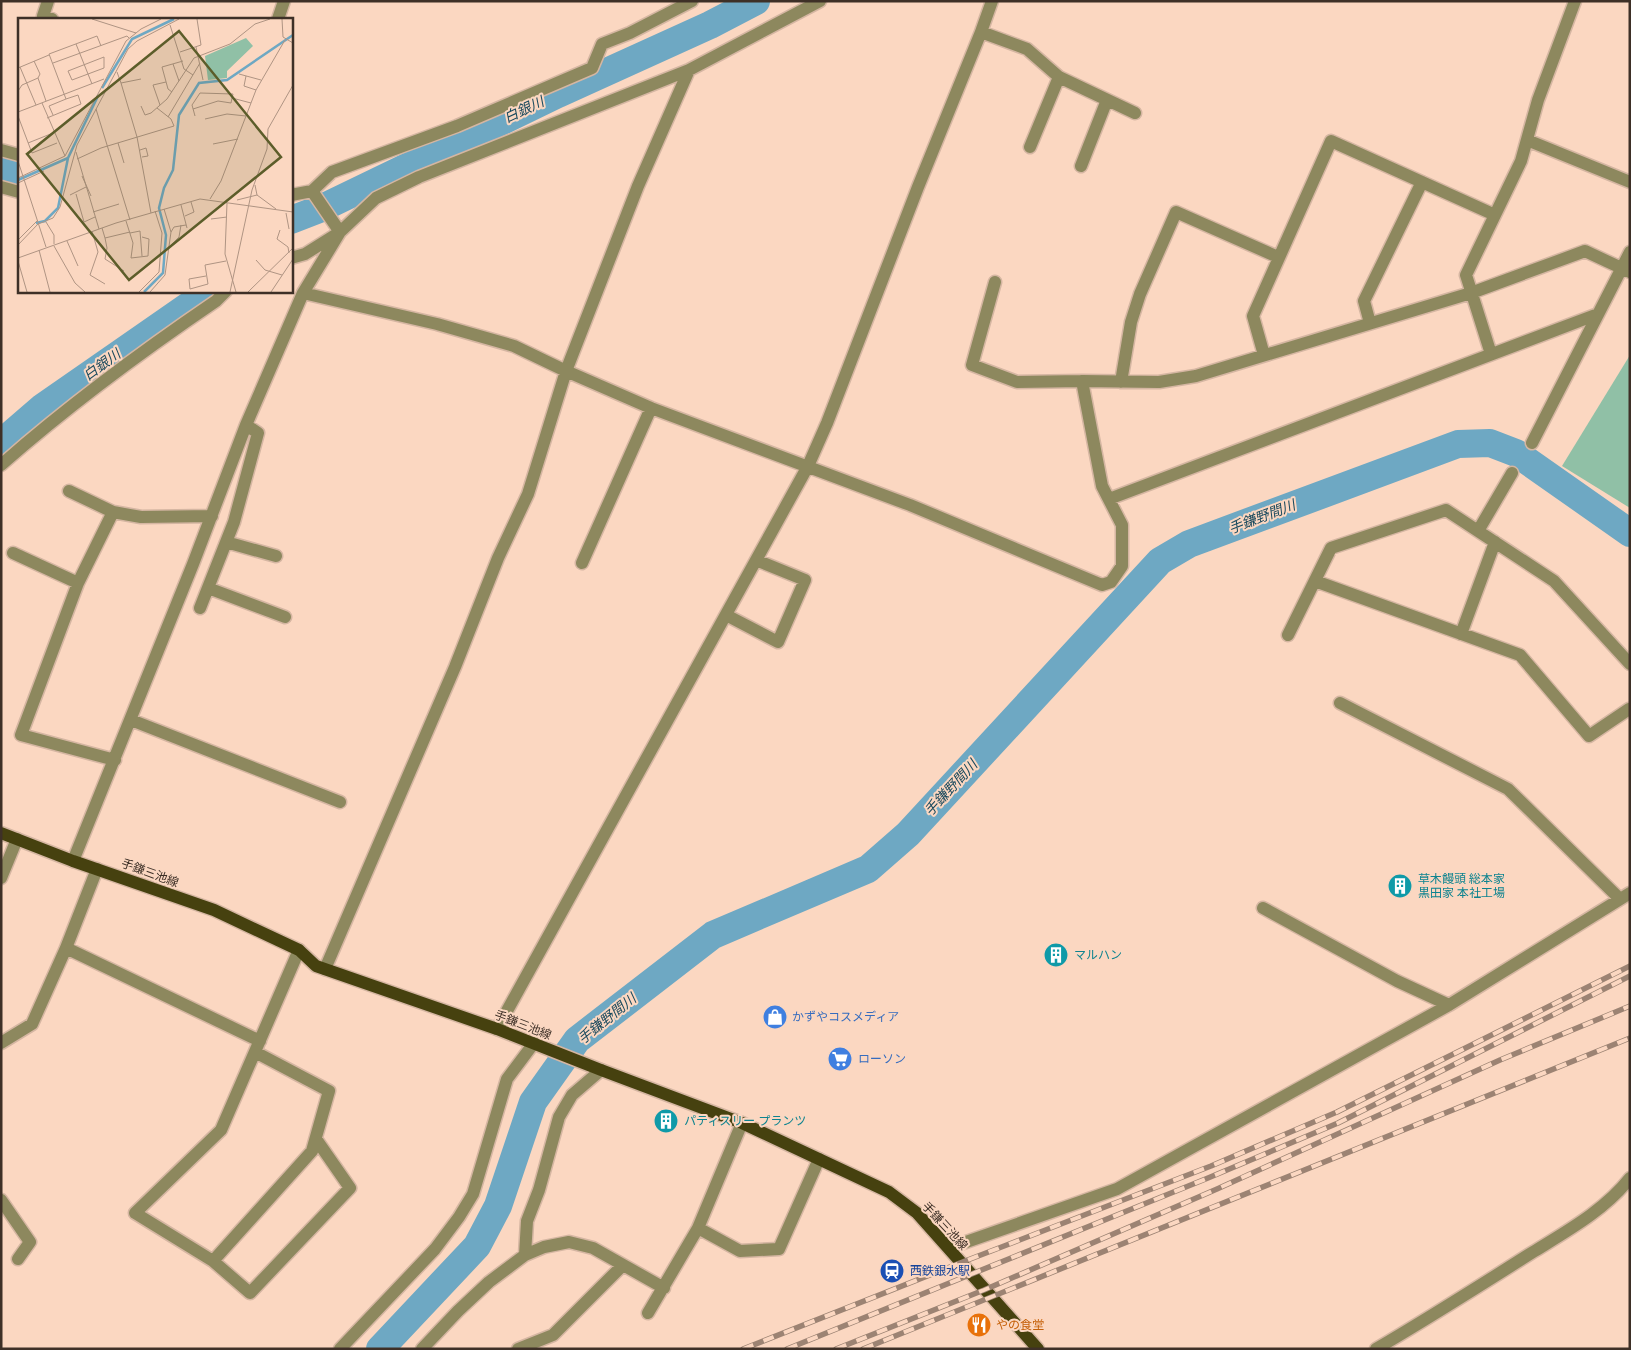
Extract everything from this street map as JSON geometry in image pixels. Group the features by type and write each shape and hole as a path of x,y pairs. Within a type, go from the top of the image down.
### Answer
{"main road":[{"name":"手鎌三池線","path":"1,833 73,861 214,910 299,950 316,966 497,1029 742,1123 889,1192 917,1213 1038,1349"}],"street":[{"path":"48,1 43,16 49,18"},
{"path":"278,18 284,1"},
{"path":"292,195 312,191 332,172 457,126 592,68 602,44 630,33 692,1"},
{"path":"292,258 305,254 340,232 376,198 419,177 689,70 820,1"},
{"path":"497,1029 808,466 827,423 992,1"},
{"path":"1491,354 1466,275 1521,162 1538,100 1575,1"},
{"path":"981,32 1027,49 1059,77 1135,113"},
{"path":"325,969 455,667 498,558 528,494 566,371 638,186 689,70"},
{"path":"1030,147 1059,77"},
{"path":"1081,166 1107,100"},
{"path":"1527,140 1630,182"},
{"path":"1264,355 1253,316 1331,141 1495,215"},
{"path":"1,150 18,155"},
{"path":"1370,323 1364,302 1422,182"},
{"path":"1,187 18,192"},
{"path":"312,191 340,232"},
{"path":"1121,382 1131,322 1140,294 1176,212 1278,257"},
{"path":"73,861 193,564 246,425 303,293 340,232"},
{"path":"995,282 972,365 1017,382 1159,382 1196,376 1471,293 1586,251 1626,270"},
{"path":"1532,444 1598,314 1626,270 1630,252"},
{"path":"1,465 45,426 138,354 216,301 225,292"},
{"path":"303,293 436,324 514,346 652,408 910,505 1102,585 1111,582 1122,566 1122,525 1102,486 1082,381"},
{"path":"1108,499 1598,314"},
{"path":"582,563 652,408"},
{"path":"200,608 234,522 258,433 246,425"},
{"path":"1478,531 1512,473"},
{"path":"69,491 113,512 142,517 212,516"},
{"path":"1288,635 1331,548 1446,510 1554,581 1630,664"},
{"path":"113,512 78,582 21,735 115,760"},
{"path":"226,542 276,556"},
{"path":"1461,634 1495,542"},
{"path":"13,553 78,582"},
{"path":"726,615 778,642 805,580 756,560"},
{"path":"193,564 214,570"},
{"path":"1315,581 1520,656 1589,736 1630,709"},
{"path":"208,588 285,617"},
{"path":"949,1248 1117,1189 1449,1005 1625,896 1508,789 1340,703"},
{"path":"131,720 340,802"},
{"path":"1,878 18,839"},
{"path":"1,1043 32,1024 66,948 97,869"},
{"path":"1262,908 1397,981 1449,1005"},
{"path":"66,948 257,1046 328,1091 312,1151 213,1261"},
{"path":"299,950 220,1130 135,1213 213,1261 250,1293 350,1188 316,1139"},
{"path":"340,1349 435,1249 459,1217 473,1194 507,1079 534,1043"},
{"path":"525,1255 527,1221 539,1190 559,1117 572,1095 601,1070"},
{"path":"648,1313 698,1228 742,1123"},
{"path":"698,1228 740,1251 779,1249 819,1159"},
{"path":"1376,1349 1584,1220 1622,1189 1630,1178"},
{"path":"1,1200 30,1242 18,1259"},
{"path":"425,1348 458,1311 483,1288 525,1255 544,1247 569,1242 593,1248 664,1288"},
{"path":"518,1349 554,1335 623,1265"}],"green space":[{"path":"1630,355 1630,508 1562,466"}],"waterway":[{"name":"白銀川","path":"292,220 322,208 558,94 710,25 756,1"},
{"path":"1,171 18,176"},
{"name":"白銀川","path":"1,443 43,407 197,300 204,292"},
{"name":"手鎌野間川","path":"380,1349 477,1246 498,1206 533,1102 577,1040 713,935 868,869 908,834 1160,561 1189,544 1458,444 1490,443 1516,453 1630,533"}],"railway":[{"path":"743,1349 1211,1166 1337,1112 1630,966"},
{"path":"787,1349 1208,1178 1338,1123 1630,976"},
{"path":"836,1349 984,1290 1217,1189 1500,1060 1630,1006"},
{"path":"863,1349 1630,1038"}],"place":[{"name":"草木饅頭 総本家 黒田家 本社工場","path":"1400,886"},
{"name":"マルハン","path":"1056,955"},
{"name":"かずやコスメディア","path":"775,1017"},
{"name":"ローソン","path":"840,1059"},
{"name":"パティスリー プランツ","path":"666,1121"},
{"name":"西鉄銀水駅","path":"892,1271"},
{"name":"やの食堂","path":"979,1325"}]}
